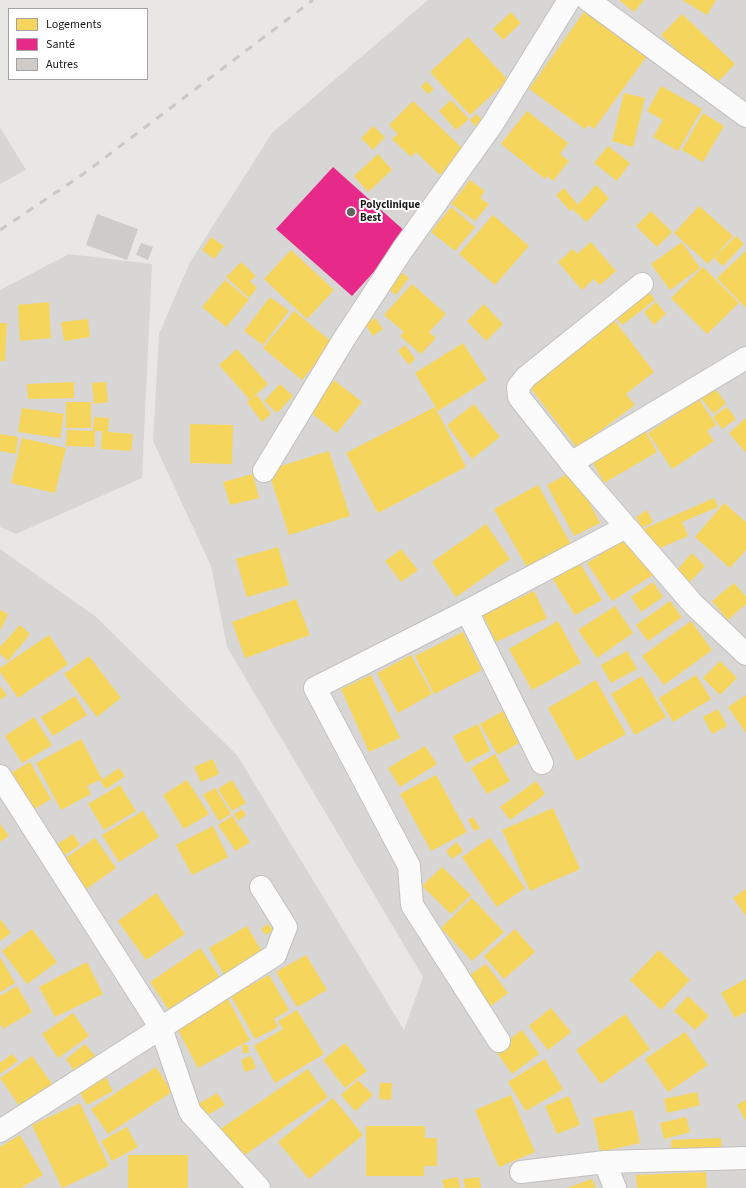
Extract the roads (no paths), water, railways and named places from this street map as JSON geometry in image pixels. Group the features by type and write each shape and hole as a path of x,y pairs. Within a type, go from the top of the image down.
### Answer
{"street":[{"path":"264,471 344,339 403,249 493,123 569,0"},
{"path":"588,0 746,116"},
{"path":"642,284 526,377 518,387 519,397 570,463 693,604 741,640"},
{"path":"570,463 746,358"},
{"path":"499,1041 412,905 409,866 315,688 467,611 626,526"},
{"path":"467,611 542,763"},
{"path":"0,776 161,1028 190,1112 259,1188"},
{"path":"0,1131 275,955 286,928 261,887"},
{"path":"521,1172 605,1162 746,1158"},
{"path":"605,1162 615,1188"}],"railway":[{"path":"0,230 82,175 313,0"}],"place":[{"name":"Polyclinique Best","path":"351,212"}]}
